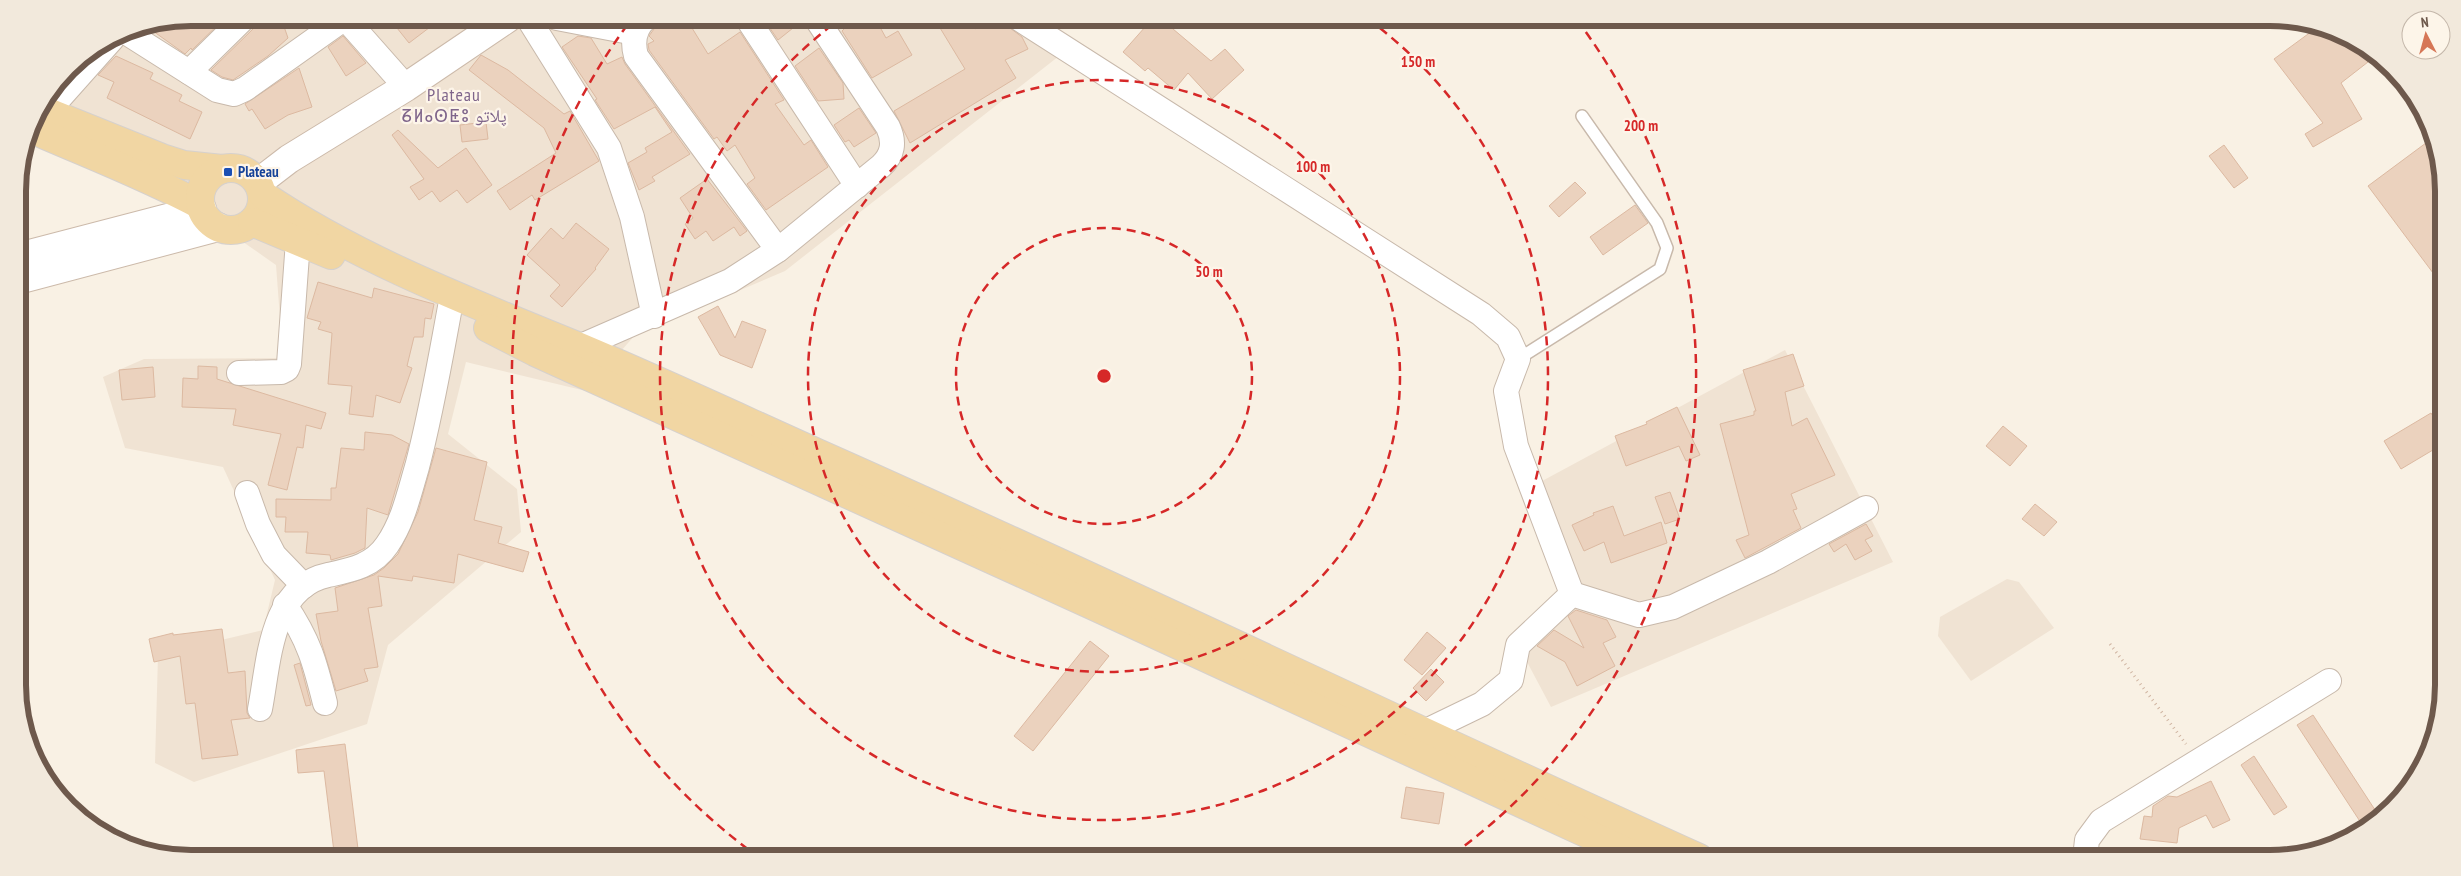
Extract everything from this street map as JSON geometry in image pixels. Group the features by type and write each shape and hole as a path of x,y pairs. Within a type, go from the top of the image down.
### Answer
{"main road":[{"path":"43,119 137,176 161,184 231,230 242,228 252,222 262,205 261,188 289,159 406,88 495,27"},
{"path":"44,118 184,165 222,169 236,168 249,172 261,188 319,230 497,314 579,347 912,495 1422,733 1680,849"},
{"path":"207,213 200,193 204,182 212,174 222,169"},
{"path":"27,256 207,213"},
{"path":"27,277 207,213"},
{"path":"252,222 298,240 450,307 535,352 1094,606 1621,849"}],"street":[{"path":"189,72 235,27"},
{"path":"133,37 217,90 234,94 245,89 332,27"},
{"path":"353,27 406,88"},
{"path":"534,27 609,148 632,217 654,316"},
{"path":"640,27 634,47 641,64 778,250"},
{"path":"752,27 857,186"},
{"path":"579,347 654,316 730,281 778,250 881,166 890,155 892,148 891,133 822,27"},
{"path":"1031,27 1481,314 1508,337 1518,358 1506,390 1516,446 1572,594"},
{"path":"49,107 96,56"},
{"path":"239,373 282,372 287,369 289,364 298,240"},
{"path":"260,709 274,631 285,605 304,586 325,575 348,572 366,565 386,546 405,511 432,414 450,307"},
{"path":"247,493 258,524 274,555 304,586"},
{"path":"1572,594 1639,615 1673,607 1768,562 1866,508"},
{"path":"1422,733 1482,704 1511,680 1518,645 1572,594"},
{"path":"285,605 301,629 312,654 324,703"},
{"path":"2086,849 2087,840 2101,821 2329,681"}],"lane":[{"path":"1518,358 1660,269 1667,248 1657,223 1582,116"}],"path":[{"path":"2110,644 2198,761"}],"shaded area":[{"path":"180,27 1033,27 1068,49 785,271 635,335 586,391 466,362 448,434 517,489 521,532 388,645 367,724 194,782 155,763 158,655 263,630 275,580 223,467 125,448 103,377 144,359 283,358 276,265 156,181 44,118 54,99 82,67 118,43 159,29"},
{"path":"1785,350 1893,562 1551,707 1518,645 1572,594 1531,487"},
{"path":"2007,579 2019,582 2054,628 1971,681 1938,636 1940,617"}],"building":[{"path":"180,27 216,27 192,50 191,48 185,54 153,31"},
{"path":"284,27 288,38 268,56 233,80 222,77 211,70 254,28"},
{"path":"396,27 430,27 409,43"},
{"path":"656,27 694,27 692,28 708,54 740,32 784,100 775,104 804,145 811,140 828,167 766,210 747,184 755,178 735,145 727,151 717,137 714,139 649,50 648,44 654,41 649,36"},
{"path":"769,27 795,27 778,40"},
{"path":"846,27 880,27 886,38 898,31 912,55 872,78 842,31"},
{"path":"939,27 973,27 975,29 978,27 1008,27 1022,37 1028,49 1005,60 1016,78 910,143 894,111 965,69"},
{"path":"1145,27 1170,27 1211,61 1225,49 1244,70 1212,99 1188,73 1174,90 1148,68 1145,71 1123,52"},
{"path":"2311,32 2343,43 2361,54 2368,62 2341,83 2362,119 2313,147 2305,134 2323,123 2274,59"},
{"path":"343,36 366,63 346,76 328,47"},
{"path":"578,36 591,38 607,64 622,57 625,64 690,154 652,177 655,181 639,190 628,163 647,152 645,148 672,132 655,107 614,129 595,100 597,99 562,47"},
{"path":"819,48 843,83 844,99 818,101 795,66"},
{"path":"481,55 508,70 564,114 570,111 599,161 535,200 532,195 510,210 497,191 556,153 544,128 469,70"},
{"path":"116,56 153,73 150,79 182,95 179,101 202,112 190,139 107,98 114,82 98,75"},
{"path":"299,68 312,107 288,115 265,129 252,109 249,111 245,104"},
{"path":"859,108 876,133 854,147 849,140 845,142 834,125"},
{"path":"486,122 488,139 462,142 460,125"},
{"path":"398,130 438,168 466,148 492,185 467,203 457,190 440,202 432,191 419,200 410,187 424,179 392,135"},
{"path":"2427,142 2433,169 2435,191 2435,276 2368,186"},
{"path":"2224,145 2248,178 2234,188 2209,156"},
{"path":"707,179 747,231 740,236 734,227 713,241 706,231 695,239 685,224 693,218 680,198"},
{"path":"1575,182 1586,193 1559,217 1549,206"},
{"path":"1635,205 1648,223 1603,255 1590,237"},
{"path":"576,223 609,249 596,269 562,307 550,296 560,285 527,255 551,228 563,239"},
{"path":"318,282 372,298 374,288 434,304 431,319 425,318 423,337 414,337 407,366 412,368 400,403 376,395 373,417 349,414 352,386 328,384 332,333 318,329 321,322 307,318"},
{"path":"718,306 735,338 742,321 766,330 752,368 720,355 698,317"},
{"path":"1793,354 1804,386 1785,392 1792,426 1807,418 1835,475 1791,494 1797,509 1793,510 1801,528 1745,558 1736,540 1749,535 1720,424 1754,415 1754,411 1756,411 1743,370"},
{"path":"198,366 217,367 217,379 326,413 321,429 306,425 303,448 297,447 287,490 268,485 281,434 233,425 236,409 182,407 183,378 198,379"},
{"path":"153,367 155,397 122,400 119,370"},
{"path":"1677,407 1700,455 1686,461 1679,446 1626,466 1615,436 1647,424 1646,422"},
{"path":"2431,413 2435,419 2435,449 2401,469 2384,441"},
{"path":"2003,426 2027,446 2010,466 1986,446"},
{"path":"365,432 392,435 409,444 388,515 367,508 365,548 355,553 331,560 330,555 306,553 308,532 285,532 286,517 276,517 276,499 331,500 331,488 336,488 341,448 364,450"},
{"path":"436,448 487,462 474,520 502,527 498,543 529,552 523,572 458,554 454,583 413,576 412,581 378,576 382,606 368,608 378,667 364,669 368,681 336,691 321,641 316,614 338,611 335,588 374,575 398,554 418,512"},
{"path":"1670,492 1680,519 1665,524 1655,497"},
{"path":"2035,504 2057,522 2044,536 2022,519"},
{"path":"1613,506 1624,536 1661,522 1667,543 1611,563 1604,542 1584,551 1572,525 1594,515 1593,513"},
{"path":"1866,524 1873,536 1865,540 1872,551 1855,560 1846,544 1834,552 1829,544"},
{"path":"1576,610 1607,620 1616,637 1603,643 1615,666 1577,686 1565,662 1537,646 1554,630 1584,648 1568,616"},
{"path":"222,629 228,673 245,671 247,713 250,718 231,720 238,755 202,759 195,703 186,704 180,656 154,662 149,639 173,633 173,635"},
{"path":"1427,632 1446,648 1422,675 1404,660"},
{"path":"1090,641 1109,656 1033,751 1014,736"},
{"path":"300,663 311,705 306,706 294,665"},
{"path":"1431,669 1444,682 1426,701 1413,688"},
{"path":"2313,715 2376,811 2361,822 2297,725"},
{"path":"345,744 358,849 334,850 324,771 298,773 296,750"},
{"path":"2254,756 2287,807 2274,815 2241,765"},
{"path":"2211,781 2230,820 2213,828 2206,815 2179,828 2177,843 2140,839 2144,816 2152,817 2153,806 2168,796 2177,797"},
{"path":"1406,787 1444,793 1439,824 1401,818"}],"place":[{"name":"Plateau","path":"228,172"}],"district":[{"name":"Plateau ⵒⵍⴰⵙⵟⵓ پلاتو","path":"454,105"}]}
